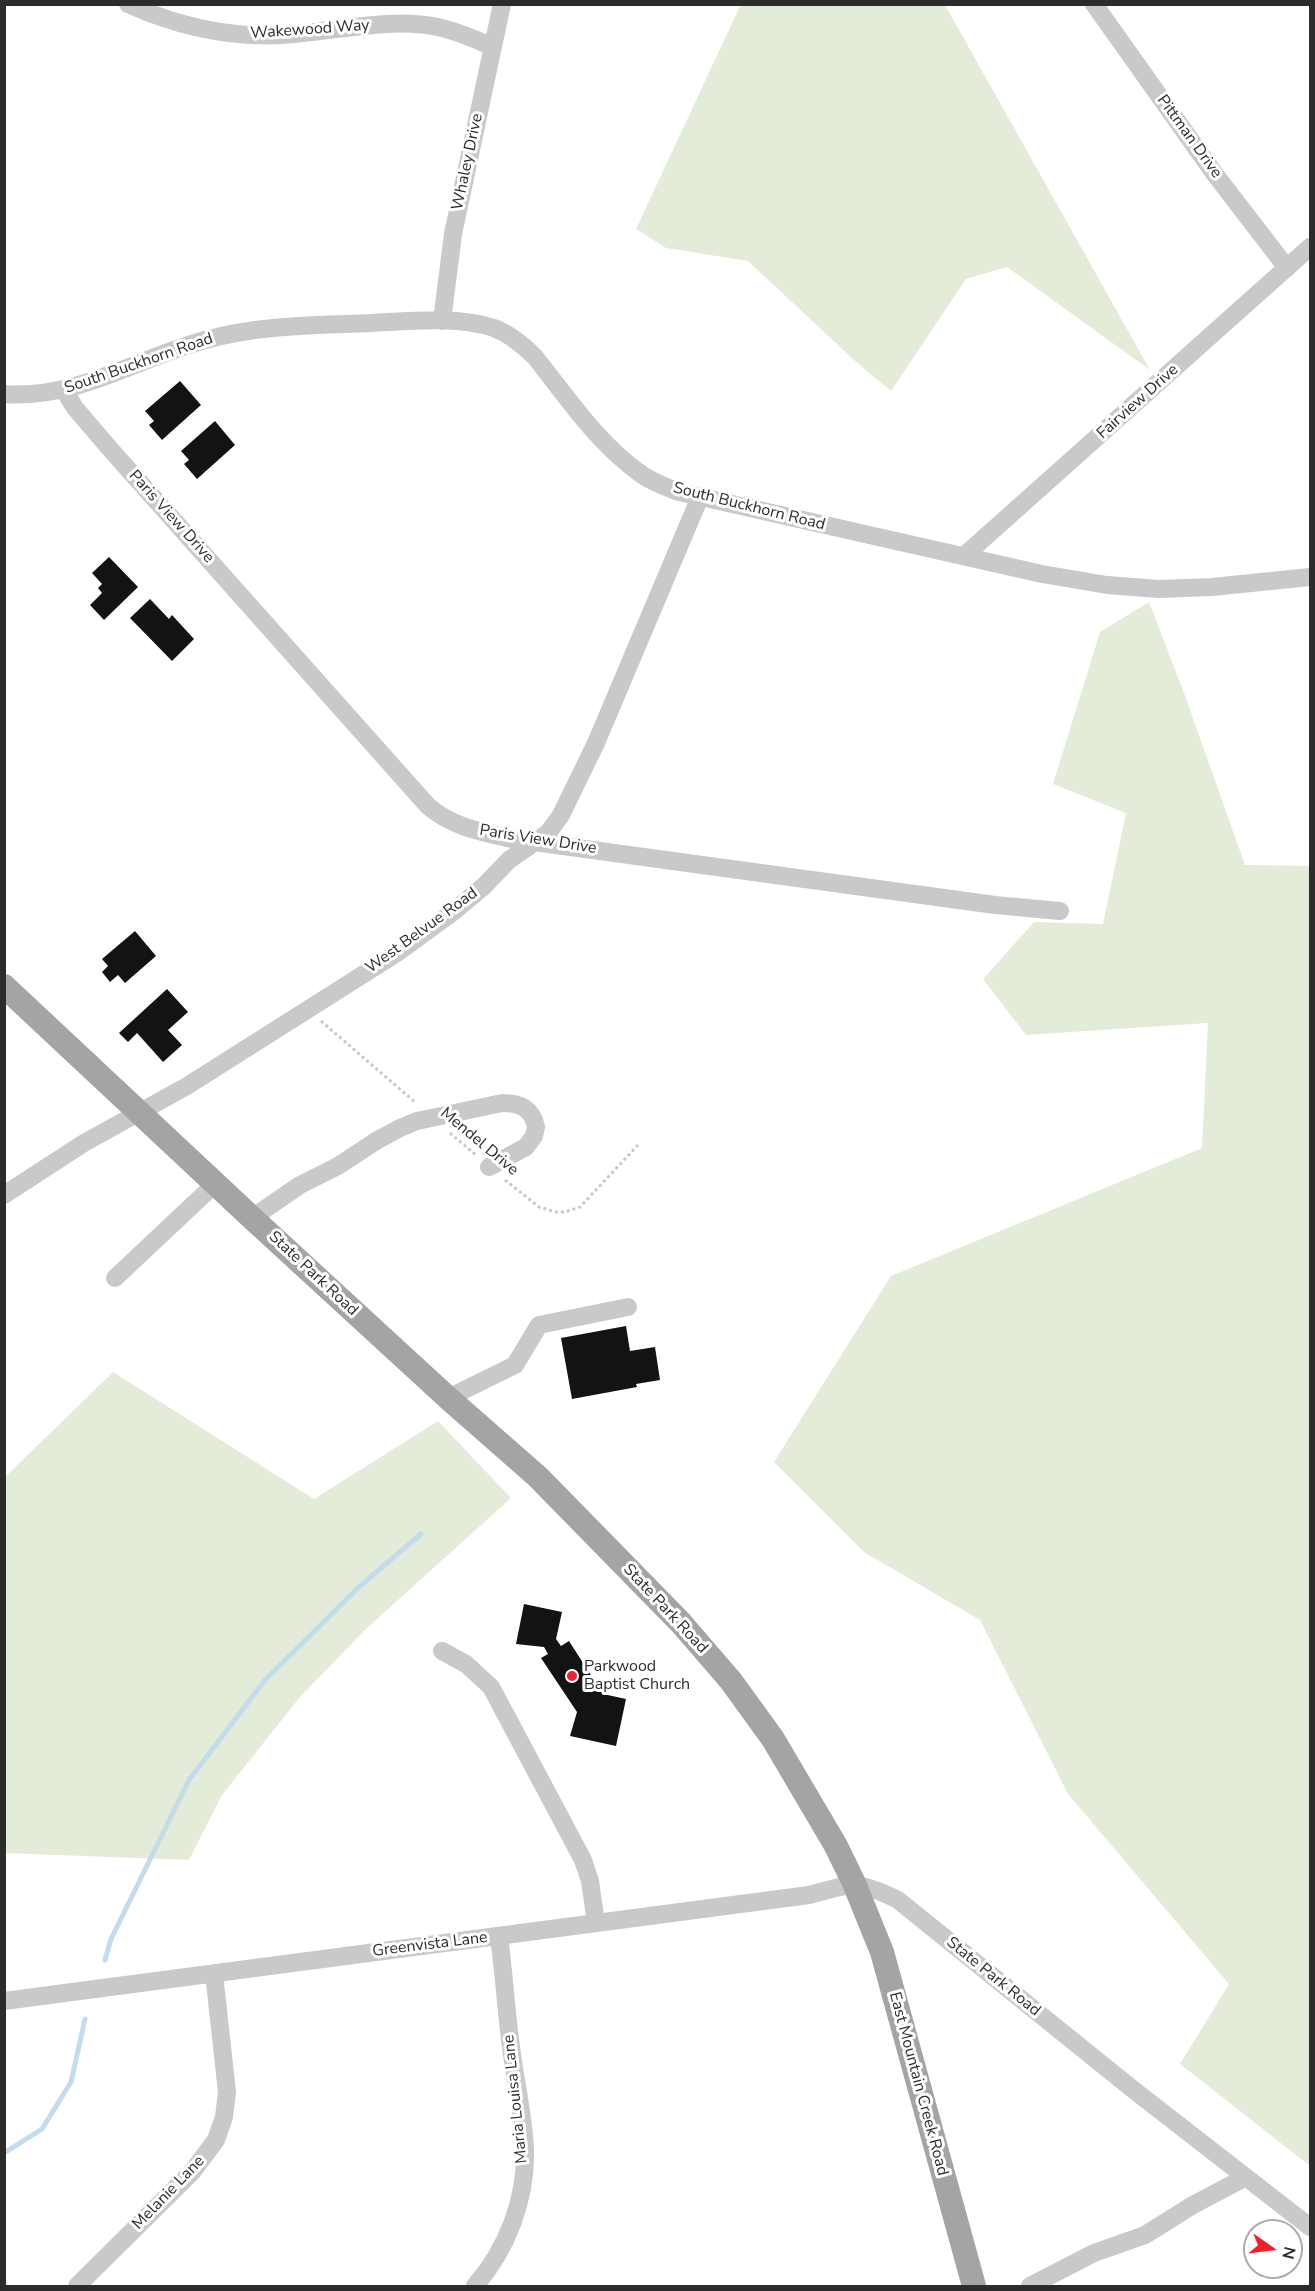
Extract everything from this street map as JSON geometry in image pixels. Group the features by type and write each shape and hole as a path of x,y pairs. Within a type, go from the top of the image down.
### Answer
{"main road":[{"name":"State Park Road","path":"4,986 215,1185 538,1477 681,1623 731,1681 773,1739 836,1846 854,1883"},
{"name":"East Mountain Creek Road","path":"854,1883 882,1952 974,2286"}],"street":[{"name":"Wakewood Way","path":"128,4 175,22 204,30 235,34 282,35 354,26 411,25 443,28 493,47"},
{"name":"Whaley Drive","path":"442,321 453,234 502,4"},
{"name":"Pittman Drive","path":"1095,4 1214,173 1287,268"},
{"name":"Fairview Drive","path":"964,555 1311,247"},
{"name":"South Buckhorn Road","path":"4,394 23,395 64,390 170,350 237,333 307,325 468,322 491,327 513,338 535,357 597,434 625,462 658,484 700,497 1042,574 1107,585 1159,589 1311,577"},
{"name":"Paris View Drive","path":"64,390 75,408 111,450 428,806 459,826 512,839 994,905 1060,911"},
{"name":"West Belvue Road","path":"4,1195 84,1143 187,1086 397,952 453,912 484,886 509,860 548,833 561,814 596,743 700,497"},
{"path":"252,1218 300,1185 338,1166 387,1134 417,1120 502,1103 514,1103 527,1108 536,1127 530,1143 489,1167"},
{"path":"115,1278 215,1185"},
{"path":"448,1398 515,1365 539,1325 628,1307"},
{"path":"442,1651 466,1664 491,1687 583,1860 590,1881 596,1923"},
{"name":"Greenvista Lane","path":"4,2001 808,1895 854,1883"},
{"name":"State Park Road","path":"854,1883 878,1890 898,1900 1135,2091 1311,2227"},
{"name":"Maria Louisa Lane","path":"476,2286 492,2264 509,2232 517,2210 524,2170 522,2126 499,1937"},
{"name":"Melanie Lane","path":"77,2286 192,2172 216,2140 224,2117 227,2092 214,1974"},
{"path":"1030,2286 1094,2253 1145,2235 1246,2176"}],"path":[{"name":"Mendel Drive","path":"310,1008 323,1023 489,1167 540,1207 556,1212 565,1212 580,1207 638,1145"}],"green space":[{"path":"741,4 945,5 1150,370 1007,267 966,279 891,391 854,360 748,261 666,248 636,229"},
{"path":"1149,602 1245,865 1310,866 1310,2166 1180,2064 1229,1984 1068,1794 980,1620 864,1552 774,1462 891,1276 1202,1148 1208,1023 1026,1035 983,979 1034,922 1103,924 1126,813 1053,784 1100,632"},
{"path":"113,1372 314,1499 438,1421 511,1498 366,1629 300,1697 222,1795 189,1860 5,1853 5,1477"}],"building":[{"path":"180,381 201,405 162,440 149,425 154,421 145,411"},
{"path":"215,421 235,445 197,479 184,464 189,460 181,451"},
{"path":"109,557 138,587 104,620 90,605 102,593 98,588 102,584 92,573"},
{"path":"150,599 169,619 172,615 194,639 172,661 130,618"},
{"path":"135,931 156,956 125,983 118,975 110,982 102,972 108,966 102,959"},
{"path":"167,989 188,1012 168,1030 182,1045 163,1062 137,1033 128,1042 119,1033"},
{"path":"626,1326 630,1351 655,1347 660,1380 636,1384 637,1387 572,1399 561,1338"},
{"name":"Parkwood Baptist Church","path":"524,1604 562,1612 556,1639 561,1646 569,1641 603,1694 626,1699 616,1746 570,1736 577,1712 541,1658 548,1654 544,1647 516,1644"}],"waterway":[{"path":"105,1960 111,1939 189,1780 265,1680 360,1586 421,1534"},
{"path":"4,2153 42,2129 71,2082 85,2019"}],"place":[{"name":"Parkwood Baptist Church","path":"572,1676"}]}
